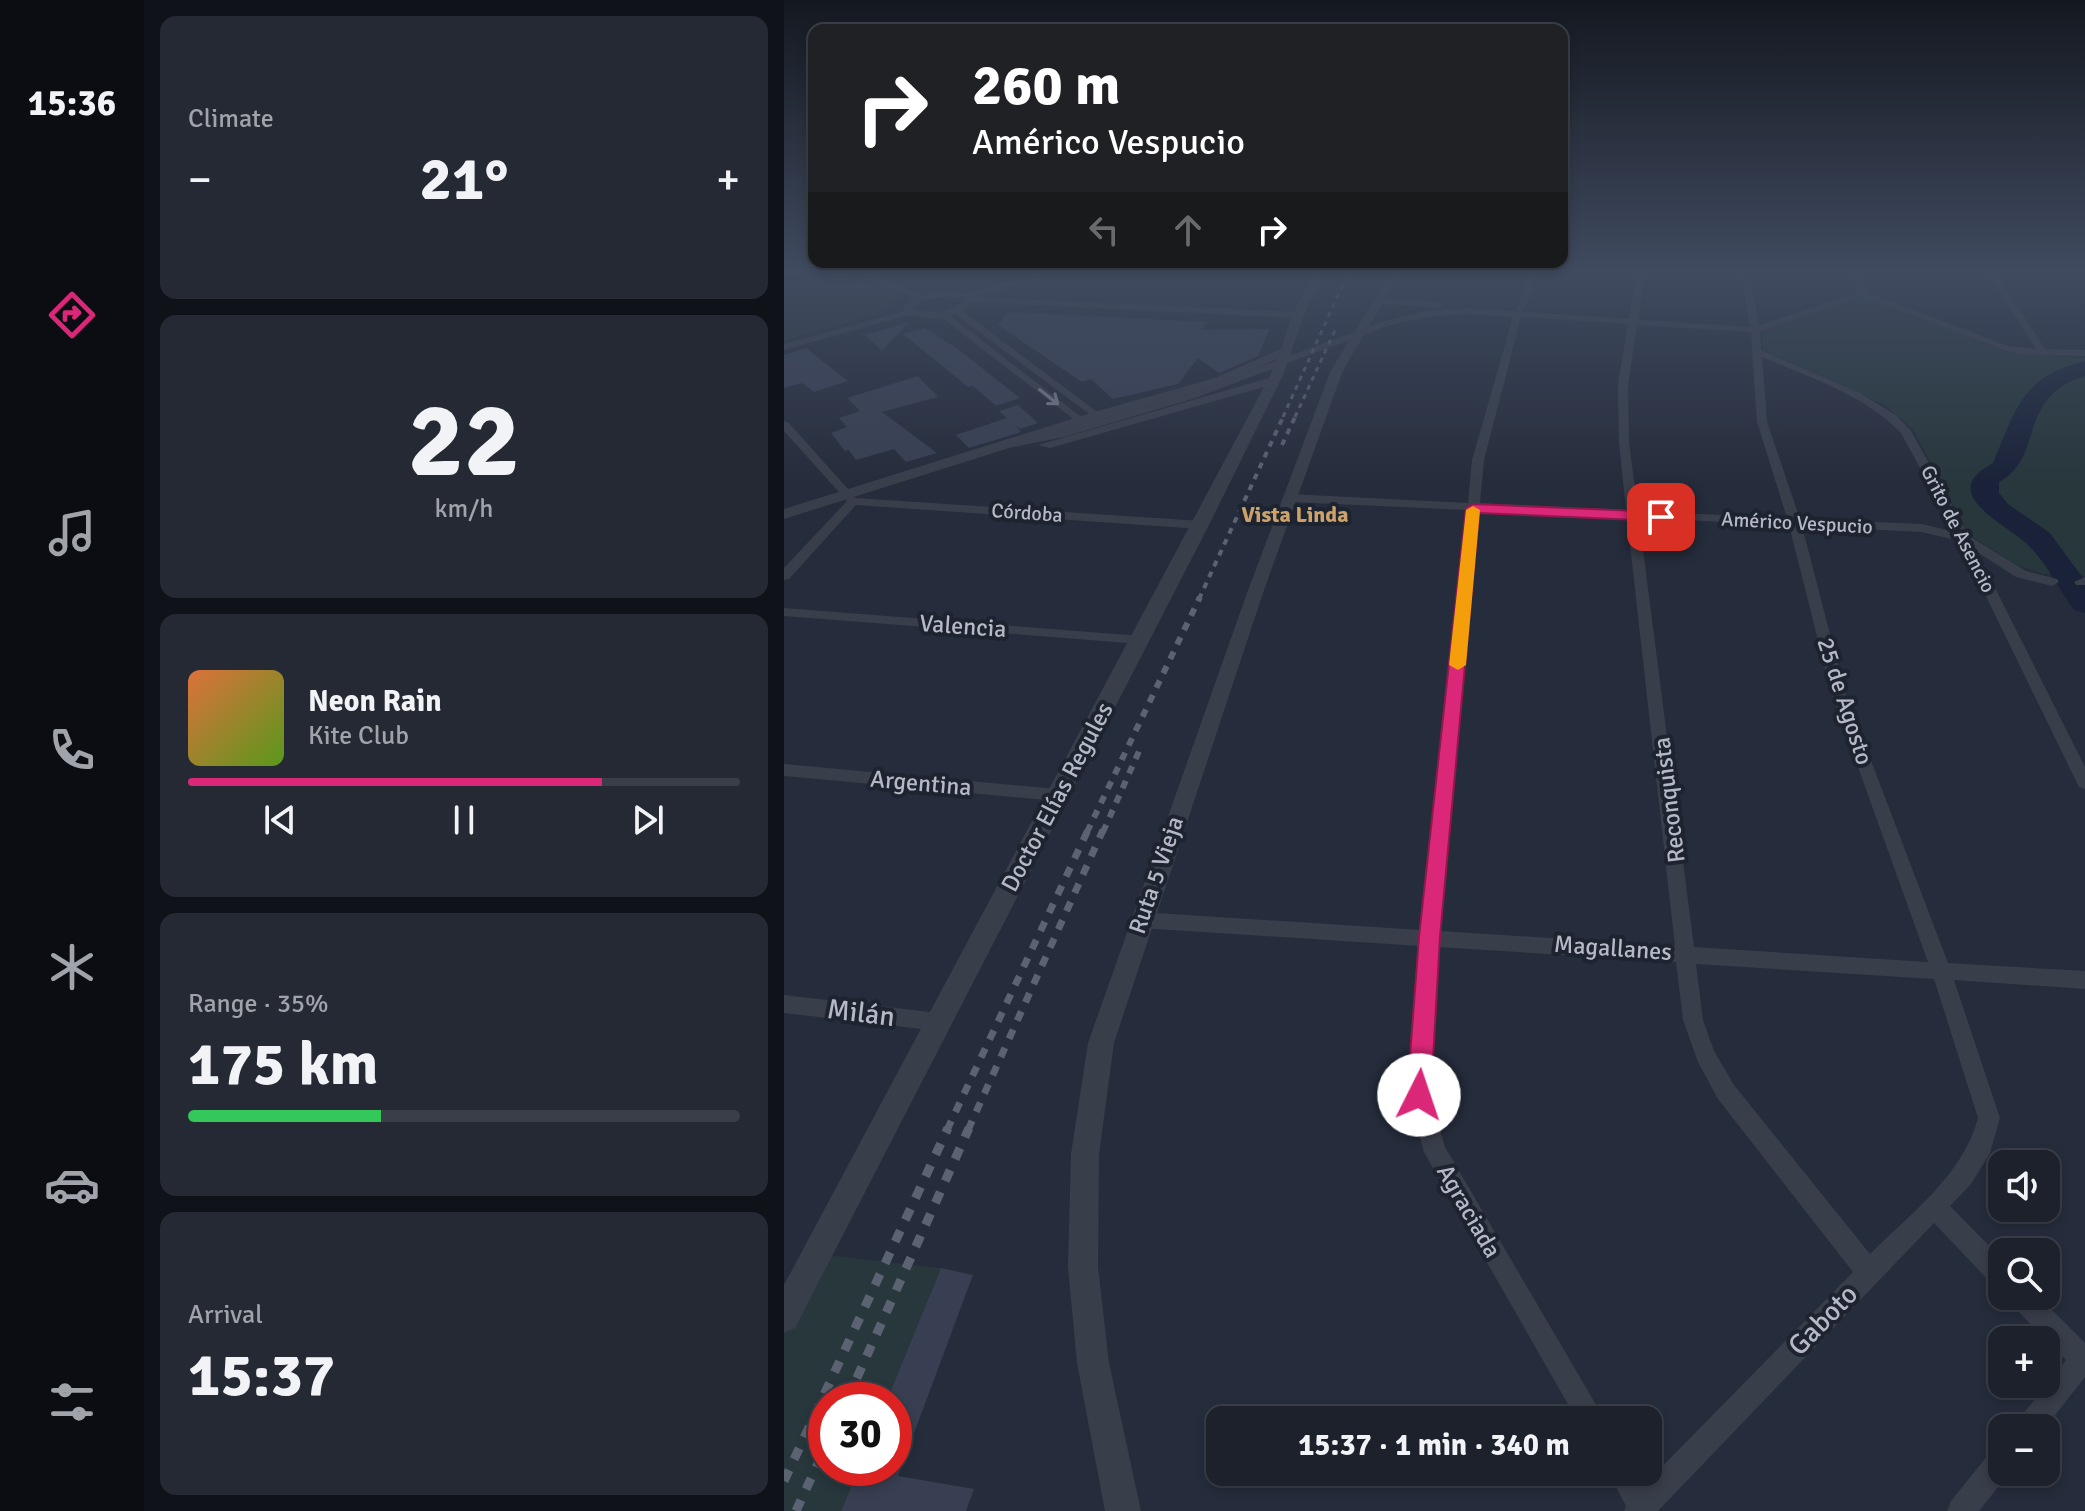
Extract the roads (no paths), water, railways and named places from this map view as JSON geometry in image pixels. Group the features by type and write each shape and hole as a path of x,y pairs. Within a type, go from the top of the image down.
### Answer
{"street":[{"path":"981,344 1080,421"},
{"path":"999,344 1096,416"},
{"name":"Doctor Elías Regules","path":"784,1317 1201,525 1276,377 1288,344"},
{"path":"784,514 851,498 1214,389 1334,344"},
{"name":"Ruta 5 Vieja","path":"1123,1511 1090,1344 1080,1217 1089,1099 1101,1043 1140,920 1337,370 1354,344"},
{"name":"Agraciada","path":"1510,344 1478,460 1430,937 1419,1095 1435,1152 1584,1406"},
{"name":"Reconquista","path":"1631,344 1623,385 1624,442 1688,953 1693,1020 1705,1055 1726,1092 1869,1272"},
{"name":"25 de Agosto","path":"1755,344 1762,422 1795,523 1838,692 1941,970 1989,1118"},
{"path":"1994,344 2043,353 2085,353"},
{"path":"2037,344 2043,353"},
{"name":"Grito de Asencio","path":"1755,351 1875,404 1896,419 1964,538 2085,783"},
{"path":"1012,449 1080,421 1219,381 1285,354"},
{"path":"1012,449 1276,377"},
{"path":"784,424 851,498"},
{"path":"784,523 851,498"},
{"path":"784,576 851,498"},
{"name":"Córdoba","path":"851,498 1201,525"},
{"name":"Américo Vespucio","path":"1290,498 1922,528 1964,538 2021,574 2052,582"},
{"name":"Valencia","path":"784,612 1141,640"},
{"name":"Argentina","path":"784,770 1057,795"},
{"name":"Magallanes","path":"1140,920 2085,980"},
{"name":"Milán","path":"784,1004 939,1022"},
{"name":"Gaboto","path":"1640,1508 1963,1176 1982,1145 1989,1118"},
{"path":"1934,1207 1988,1262"},
{"path":"2035,1310 2084,1360 2040,1414"},
{"path":"1961,1511 1988,1477"},
{"path":"1629,1486 1640,1508"}],"waterway":[{"path":"2085,368 2064,375 2038,393 2023,418 2004,468 1985,478 1985,494 1998,510 2039,539 2085,603"}],"railway":[{"path":"1283,417 1316,344"},
{"path":"1295,417 1329,344"},
{"path":"1199,599 1284,415"},
{"path":"1282,445 1296,415"},
{"path":"1087,832 1200,597"},
{"path":"1103,832 1140,749"},
{"path":"947,1130 1088,830"},
{"path":"968,1130 1103,830"},
{"path":"784,1481 948,1128"},
{"path":"855,1382 969,1128"},
{"path":"796,1511 808,1485"}],"district":[{"name":"Vista Linda","path":"1295,514"}]}
